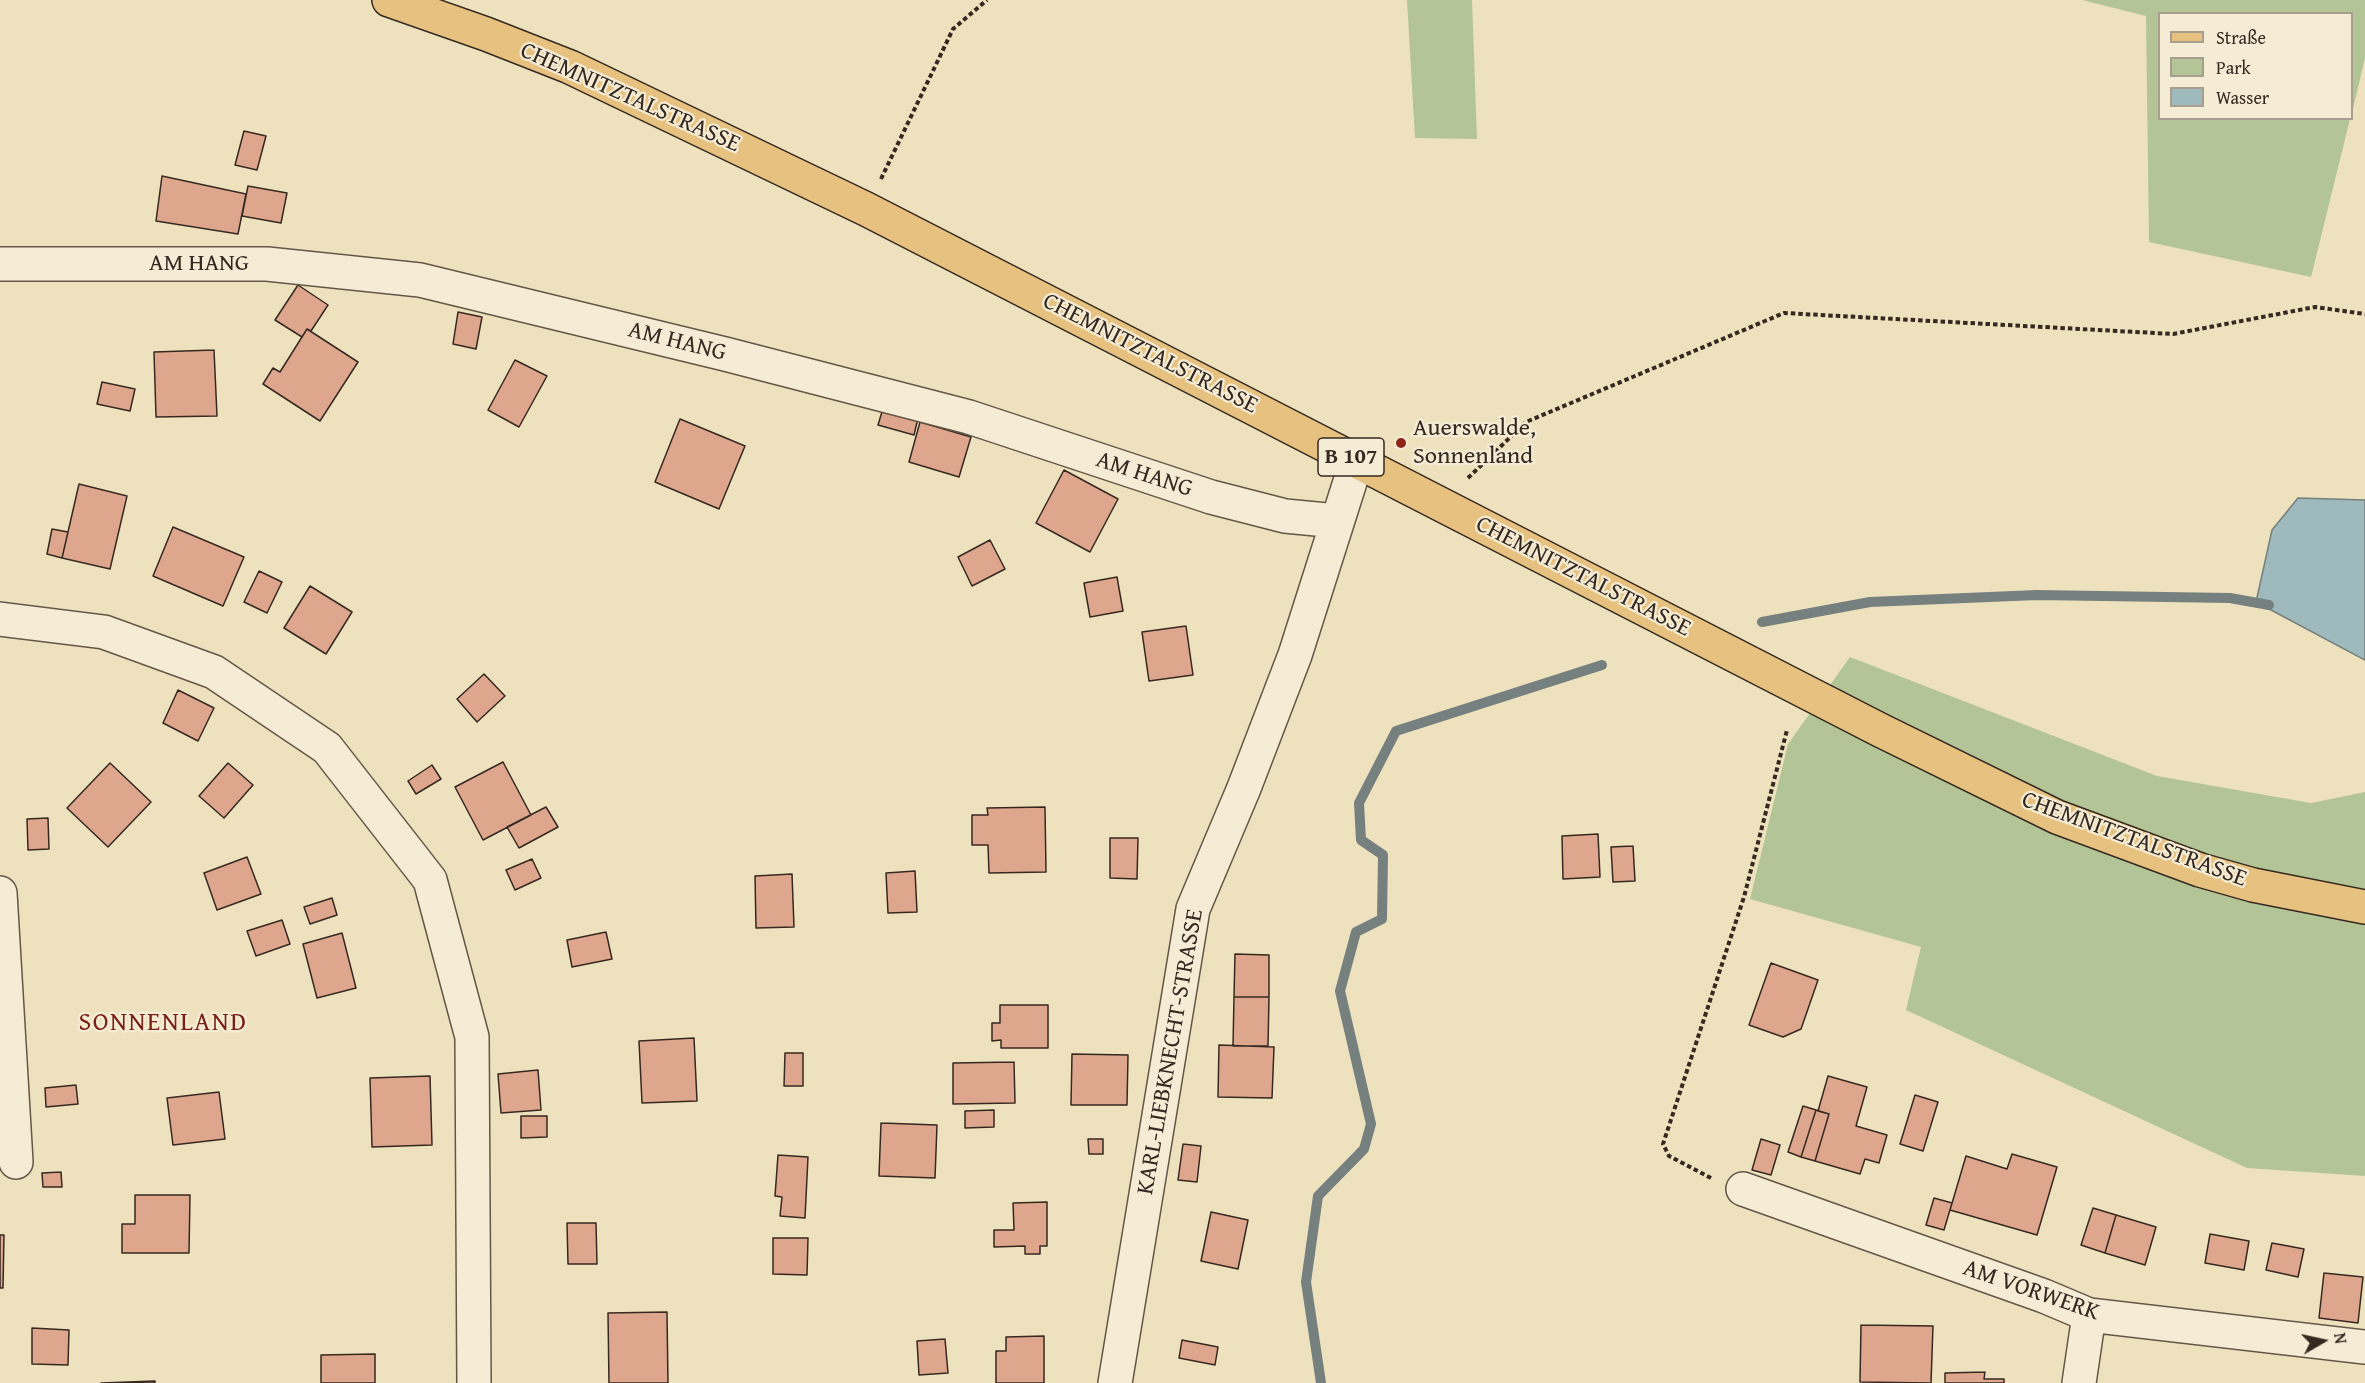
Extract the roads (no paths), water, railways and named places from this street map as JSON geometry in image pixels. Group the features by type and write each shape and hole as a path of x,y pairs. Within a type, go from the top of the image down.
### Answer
{"main road":[{"name":"CHEMNITZTALSTRASSE","path":"389,0 570,67 866,209 1881,730 2057,817 2200,870 2318,899 2365,907"}],"street":[{"name":"AM HANG","path":"0,264 267,264 420,280 725,354 969,417 1211,497 1285,516 1337,521"},
{"name":"KARL-LIEBKNECHT-STRASSE","path":"1115,1383 1193,909 1244,788 1295,655 1357,460"},
{"path":"0,619 104,632 214,672 327,748 430,880 472,1037 474,1383"},
{"path":"0,893 16,1162"},
{"name":"AM VORWERK","path":"1730,1184 2044,1296 2089,1315 2365,1347"},
{"path":"2079,1383 2089,1315"}],"water":[{"path":"2298,498 2365,500 2365,660 2256,602 2272,530"}],"waterway":[{"path":"1762,622 1870,602 2037,595 2230,598 2269,605"},
{"path":"1321,1383 1306,1282 1318,1196 1364,1149 1371,1124 1340,991 1356,932 1382,919 1383,855 1361,840 1359,803 1396,731 1602,665"}],"place":[{"name":"Auerswalde, Sonnenland","path":"1401,443"}],"district":[{"name":"SONNENLAND","path":"163,1023"}]}
